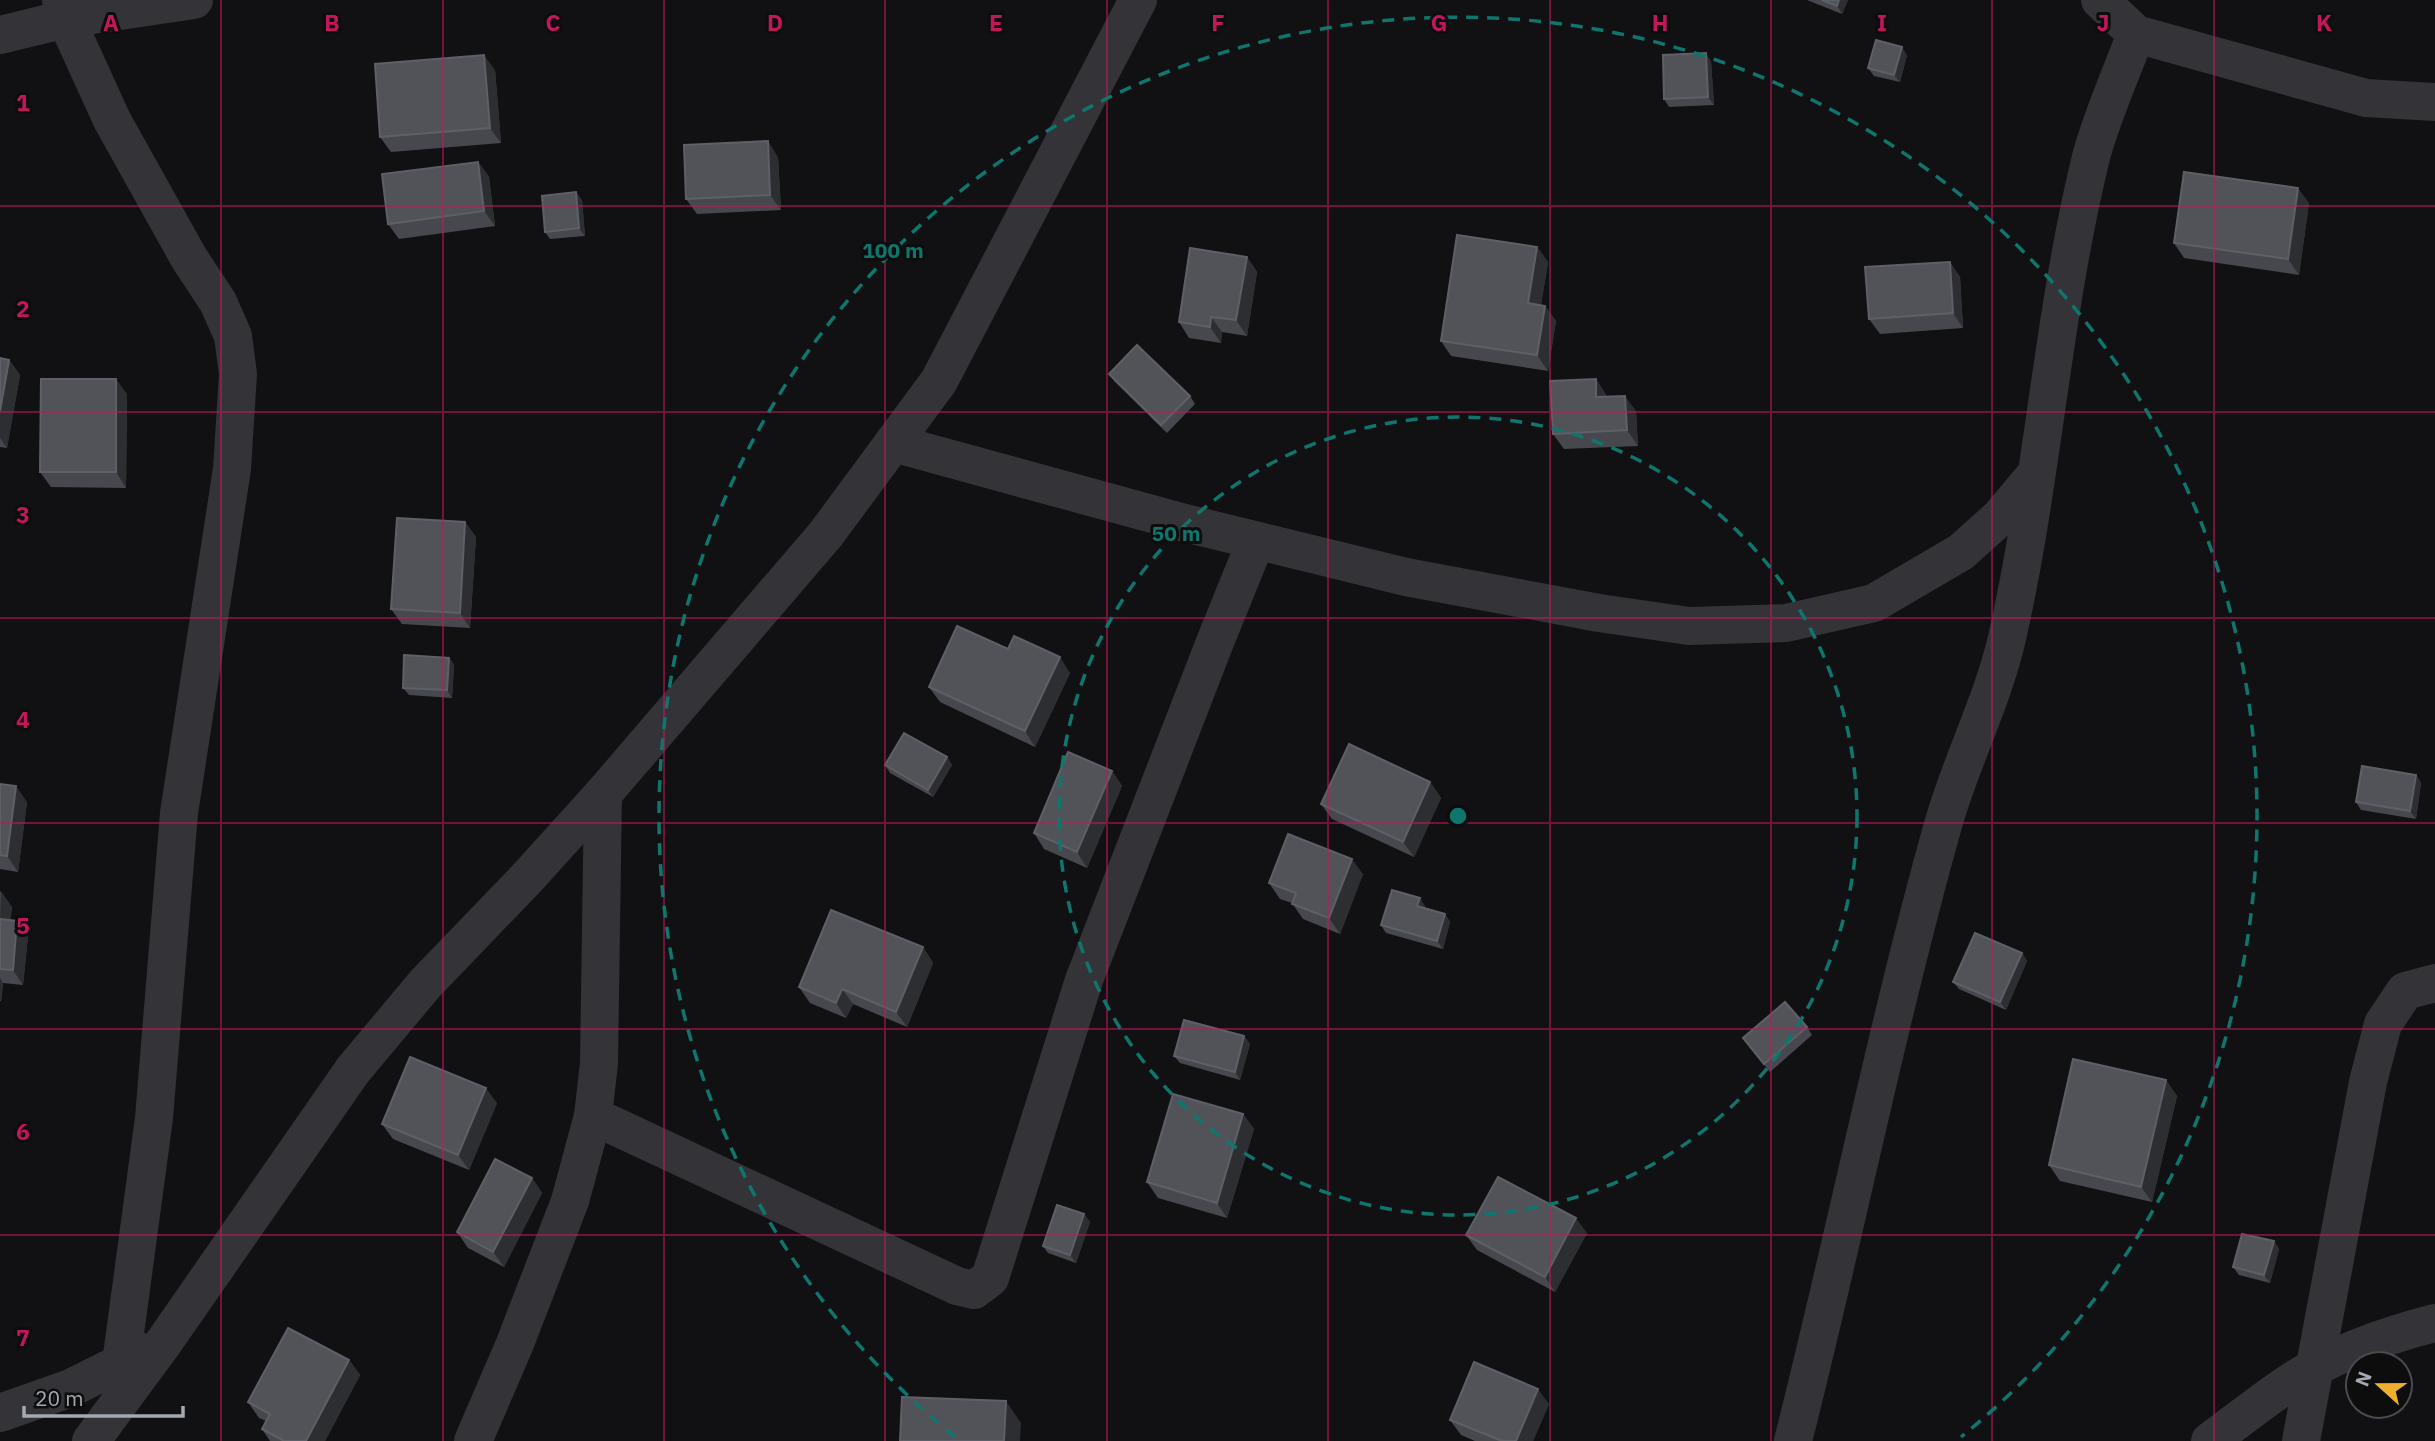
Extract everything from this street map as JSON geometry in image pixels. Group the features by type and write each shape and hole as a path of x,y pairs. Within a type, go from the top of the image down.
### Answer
{"street":[{"path":"0,35 63,9 194,0"},
{"path":"91,1441 164,1342 353,1070 425,984 527,878 603,793 826,534 939,381 1138,0"},
{"path":"2100,0 2136,34 2366,98 2435,102"},
{"path":"63,9 112,120 189,258 218,302 233,336 238,374 232,469 179,813 154,1118 121,1363"},
{"path":"1793,1441 1816,1352 1865,1131 1944,821 1986,708 2006,642 2023,561 2068,267 2092,154 2136,34"},
{"path":"893,443 1256,541 1406,578 1599,613 1689,625 1786,623 1874,603 1961,552 2000,517 2036,474"},
{"path":"593,1116 957,1286 974,1290 990,1278 1084,980 1214,642 1256,541"},
{"path":"473,1441 514,1346 570,1201 593,1116 599,1063 603,793"},
{"path":"2301,1441 2368,1082 2383,1024 2405,991 2435,983"},
{"path":"2210,1441 2288,1383 2316,1366 2389,1335 2435,1323"},
{"path":"0,1413 71,1388 164,1342"}],"building":[{"path":"1822,0 1839,0 1837,6"},
{"path":"1876,40 1902,47 1894,75 1868,68"},
{"path":"1706,53 1708,97 1664,99 1663,55"},
{"path":"484,55 490,128 380,137 375,64"},
{"path":"768,141 770,195 686,199 684,145"},
{"path":"478,162 484,211 388,224 382,174"},
{"path":"2184,172 2298,188 2288,259 2174,243"},
{"path":"576,192 579,228 545,232 542,196"},
{"path":"1457,235 1537,247 1528,303 1545,306 1537,355 1441,341"},
{"path":"1190,248 1247,257 1236,320 1211,317 1210,327 1179,322"},
{"path":"1950,262 1953,313 1869,319 1865,267"},
{"path":"1137,345 1190,396 1161,425 1109,374"},
{"path":"0,358 9,360 0,411"},
{"path":"41,379 116,379 116,472 40,472"},
{"path":"1596,379 1596,397 1625,396 1627,430 1553,434 1550,381"},
{"path":"397,518 465,522 460,613 391,609"},
{"path":"957,626 1008,649 1014,636 1060,657 1025,731 929,687"},
{"path":"404,655 449,658 447,690 403,688"},
{"path":"904,733 947,757 928,790 885,765"},
{"path":"1349,744 1430,782 1403,842 1321,804"},
{"path":"1068,752 1112,771 1077,852 1034,833"},
{"path":"2362,766 2416,775 2410,811 2356,802"},
{"path":"0,784 16,786 7,856 0,855"},
{"path":"1288,834 1352,859 1329,918 1292,904 1296,893 1269,883"},
{"path":"1392,890 1420,898 1417,906 1445,914 1437,941 1381,925"},
{"path":"831,910 923,947 896,1012 842,989 836,1003 799,987"},
{"path":"0,919 17,921 13,970 0,969"},
{"path":"1975,933 2022,953 2000,1002 1953,982"},
{"path":"1785,1002 1807,1027 1764,1064 1743,1038"},
{"path":"1184,1020 1244,1036 1235,1072 1174,1056"},
{"path":"410,1057 486,1088 458,1155 382,1124"},
{"path":"2073,1059 2166,1080 2141,1187 2049,1165"},
{"path":"1173,1094 1243,1114 1217,1203 1147,1182"},
{"path":"495,1159 532,1178 493,1252 457,1232"},
{"path":"1498,1177 1576,1218 1545,1277 1466,1235"},
{"path":"1057,1205 1084,1214 1070,1255 1043,1246"},
{"path":"2242,1234 2274,1241 2264,1275 2233,1267"},
{"path":"288,1328 349,1360 306,1441 284,1441 262,1429 270,1414 248,1402"},
{"path":"1474,1362 1538,1389 1516,1441 1502,1441 1450,1420"},
{"path":"902,1397 1006,1401 1004,1441 900,1441"}]}
